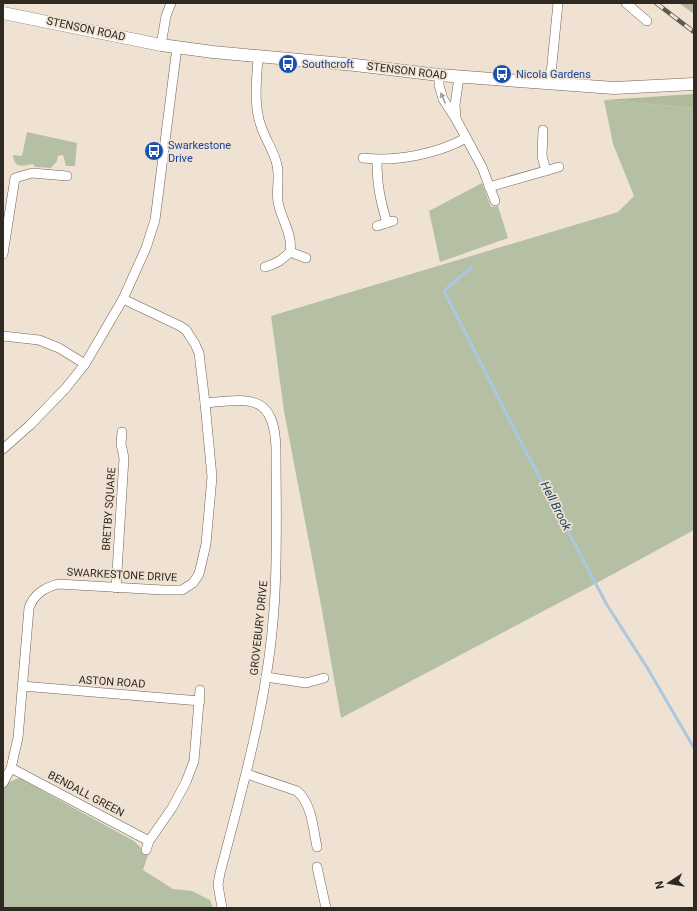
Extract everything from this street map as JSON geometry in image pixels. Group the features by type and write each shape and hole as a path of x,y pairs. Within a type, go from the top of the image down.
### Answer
{"street":[{"path":"161,45 166,16 171,3"},
{"path":"550,84 558,3"},
{"path":"626,3 647,20"},
{"name":"STENSON ROAD","path":"3,13 161,45 439,75 614,88 694,84"},
{"path":"3,449 30,425 65,389 85,364 123,299 146,248 155,220 176,47"},
{"path":"258,56 256,97 258,113 261,127 274,154 278,167 278,201 283,219 290,235 291,245 290,252 283,260 275,265 265,267"},
{"path":"439,75 439,85 443,99 456,118 482,167 494,200"},
{"path":"456,118 455,105 459,77"},
{"path":"543,130 542,156 546,171"},
{"path":"363,158 377,160 435,151 466,138"},
{"path":"377,160 377,181 380,198 390,222 377,226"},
{"path":"489,187 559,167"},
{"path":"3,254 15,178 32,173 67,176"},
{"path":"290,252 306,258"},
{"name":"SWARKESTONE DRIVE","path":"3,783 12,768 18,738 29,608 32,600 40,592 50,586 58,584 182,590 193,583 199,574 206,544 212,477 199,353 186,330 175,323 123,299"},
{"path":"3,336 39,340 59,348 85,364"},
{"name":"GROVEBURY DRIVE","path":"205,403 240,400 257,402 270,416 273,425 276,448 277,539 274,610 266,677 247,774 220,873 218,885 222,908"},
{"name":"BRETBY SQUARE","path":"116,588 124,458 121,444 122,432"},
{"path":"266,677 306,683 324,678"},
{"name":"ASTON ROAD","path":"22,686 200,701"},
{"path":"146,850 149,841 172,808 186,782 194,761 200,690"},
{"name":"BENDALL GREEN","path":"12,768 149,841"},
{"path":"247,774 297,792 302,796 306,801 317,847"},
{"path":"317,867 326,908"}],"green space":[{"path":"679,3 694,3 694,14"},
{"path":"694,94 694,108 604,100"},
{"path":"604,100 694,108 694,530 341,718 284,411 271,316 618,212 634,196 613,144"},
{"path":"27,132 77,143 75,166 66,166 63,155 58,156 57,161 51,168 35,167 33,164 23,166 17,165 13,155 22,156"},
{"path":"482,183 491,207 498,206 508,238 440,262 429,211"},
{"path":"19,778 134,841 148,855 143,870 173,889 192,891 210,900 213,908 3,908 3,788 9,782"}],"waterway":[{"name":"Hell Brook","path":"472,267 445,290 445,293 524,448 607,605 648,669 694,748"}],"railway":[{"path":"656,3 694,32"}],"place":[{"name":"Southcroft","path":"288,64"},
{"name":"Nicola Gardens","path":"502,74"},
{"name":"Swarkestone Drive","path":"154,151"}]}
